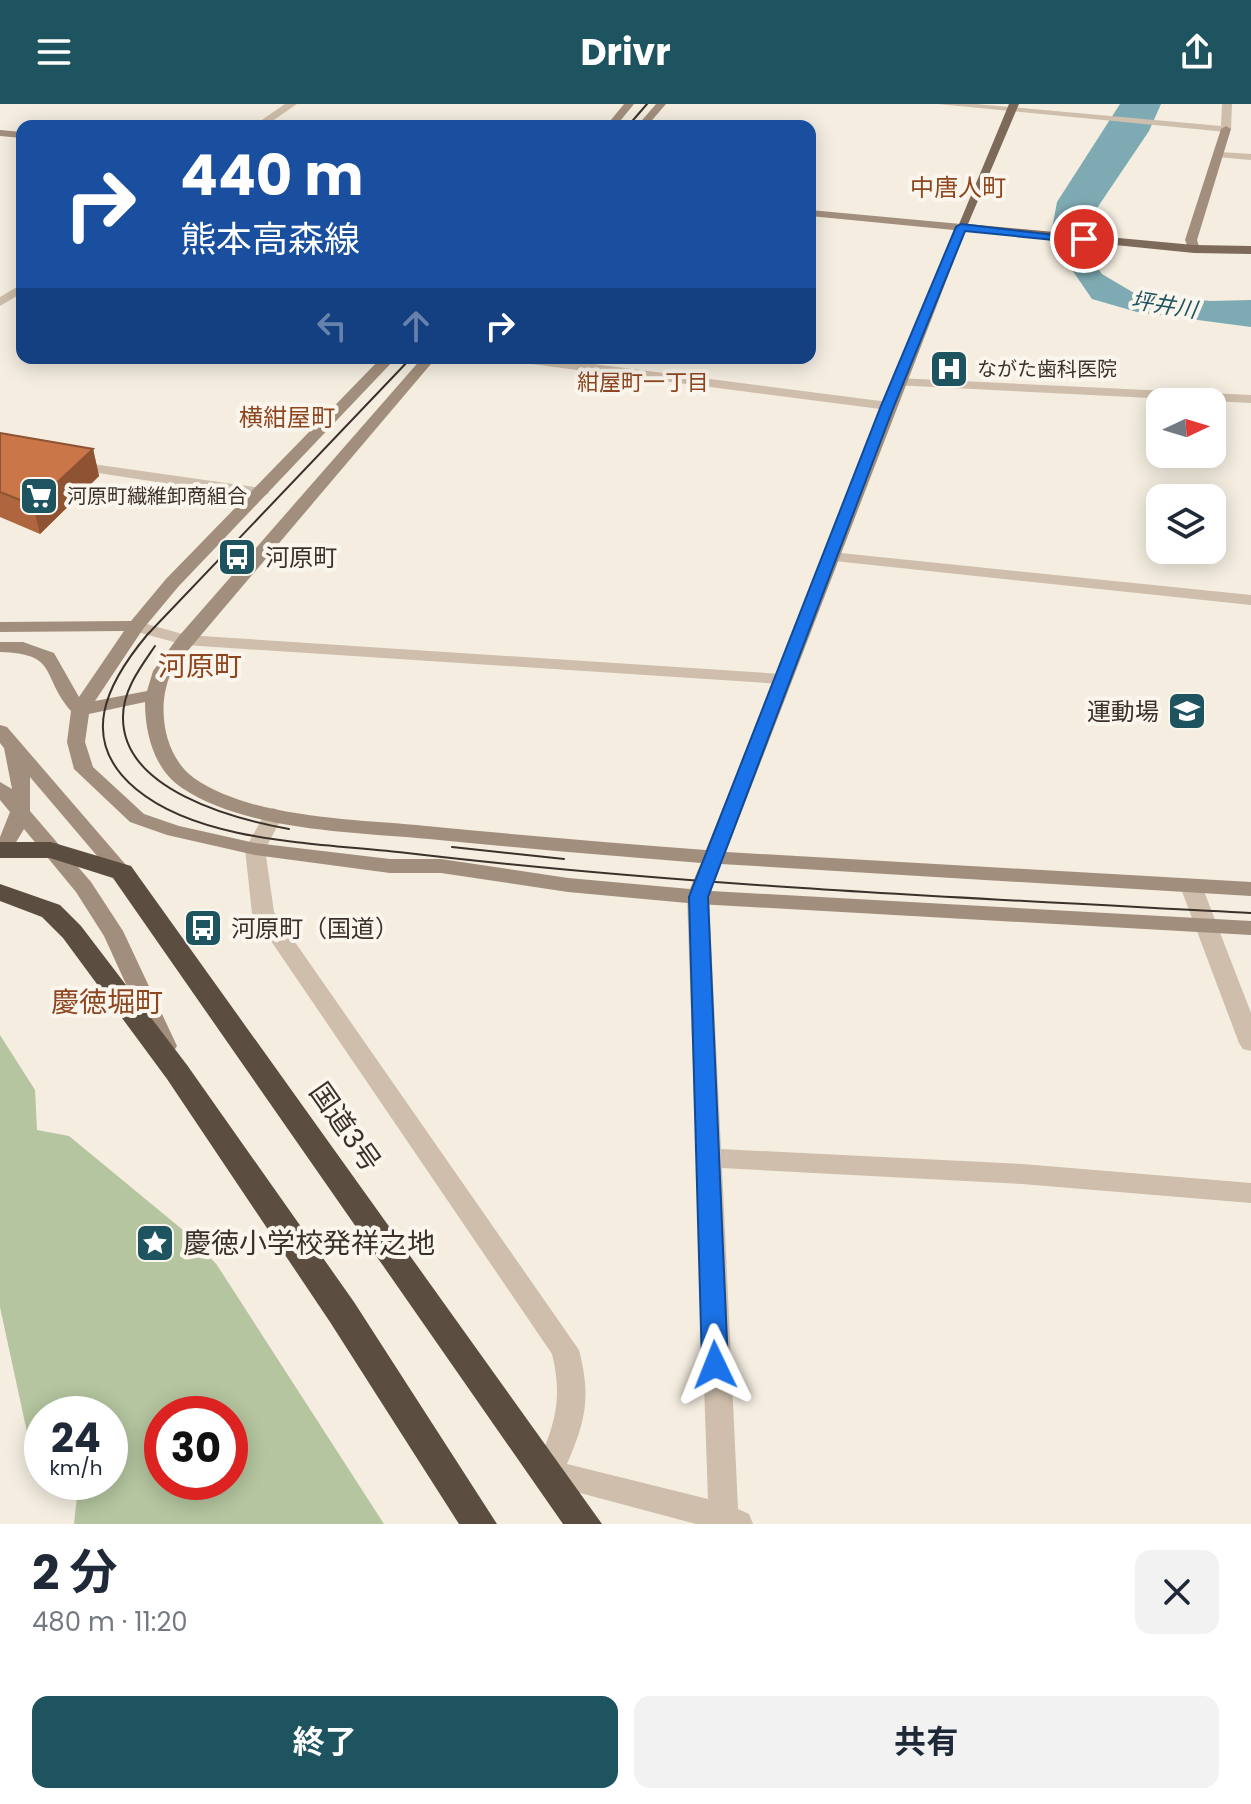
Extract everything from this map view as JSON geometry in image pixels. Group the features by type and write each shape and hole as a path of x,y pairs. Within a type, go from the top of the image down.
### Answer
{"highway":[{"path":"1,850 51,850 122,872"},
{"name":"国道3号","path":"122,872 584,1524"},
{"path":"0,892 51,911 72,932 177,1072 342,1312 479,1524"}],"main road":[{"path":"1013,107 961,227 1194,249 1251,250"}],"street":[{"path":"267,120 292,104"},
{"path":"616,120 629,104"},
{"path":"647,120 661,104"},
{"path":"943,104 1013,107 1226,129"},
{"path":"1194,249 1191,240 1201,202 1220,155 1226,129 1227,104"},
{"path":"1220,155 1251,157"},
{"path":"274,814 255,849 263,913 565,1350 575,1387 575,1411 549,1473 728,1522 707,1158 698,897 888,406 961,227 816,214"},
{"path":"383,364 172,583 136,626 80,710 76,742 84,769 107,794 137,818 174,831 255,849 698,897 1251,928"},
{"path":"424,364 185,640 161,672 155,695 157,736 168,763 187,782 217,797 274,814 712,860 1251,889"},
{"path":"562,364 888,406"},
{"path":"898,382 1251,399"},
{"path":"51,462 261,493"},
{"path":"831,557 1251,600"},
{"path":"0,627 136,626 185,640 782,679"},
{"path":"0,647 23,646 44,653 57,663 65,695 80,710"},
{"path":"80,710 155,695"},
{"path":"1,850 24,798 23,781 4,734"},
{"path":"4,734 122,872"},
{"path":"0,788 84,887 115,936 177,1072"},
{"path":"1191,886 1251,1043"},
{"path":"707,1158 1022,1174 1251,1193"}],"green space":[{"path":"0,1035 35,1090 37,1130 69,1136 189,1235 217,1265 384,1524 74,1524 77,1500 128,1500 128,1396 24,1396 24,1418 0,1307"}],"water":[{"name":"坪井川","path":"1120,104 1161,104 1149,131 1089,220 1088,255 1102,274 1134,293 1210,301 1251,300 1251,327 1137,312 1092,299 1068,264 1052,229 1057,202"}],"building":[{"path":"0,433 93,449 33,505 0,492"}],"tram line":[{"path":"633,120 647,104"},
{"path":"405,364 147,635 120,672 104,712 103,731 107,751 118,770 136,789 163,807 195,821 265,838 512,864 828,890 1251,913"},
{"path":"155,646 133,680 124,707 128,742 141,764 161,782 185,797 240,818 289,829"},
{"path":"452,847 564,859"}],"place":[{"name":"ながた歯科医院","path":"949,369"},
{"name":"河原町繊維卸商組合","path":"39,496"},
{"name":"河原町","path":"237,557"},
{"name":"運動場","path":"1187,711"},
{"name":"河原町（国道）","path":"203,928"},
{"name":"慶徳小学校発祥之地","path":"155,1243"}],"district":[{"name":"中唐人町","path":"958,187"},
{"name":"紺屋町一丁目","path":"643,382"},
{"name":"横紺屋町","path":"287,417"},
{"name":"河原町","path":"200,666"},
{"name":"慶徳堀町","path":"107,1002"}],"route":[{"path":"715,1365 698,897 888,406 961,227 1084,239"}]}
